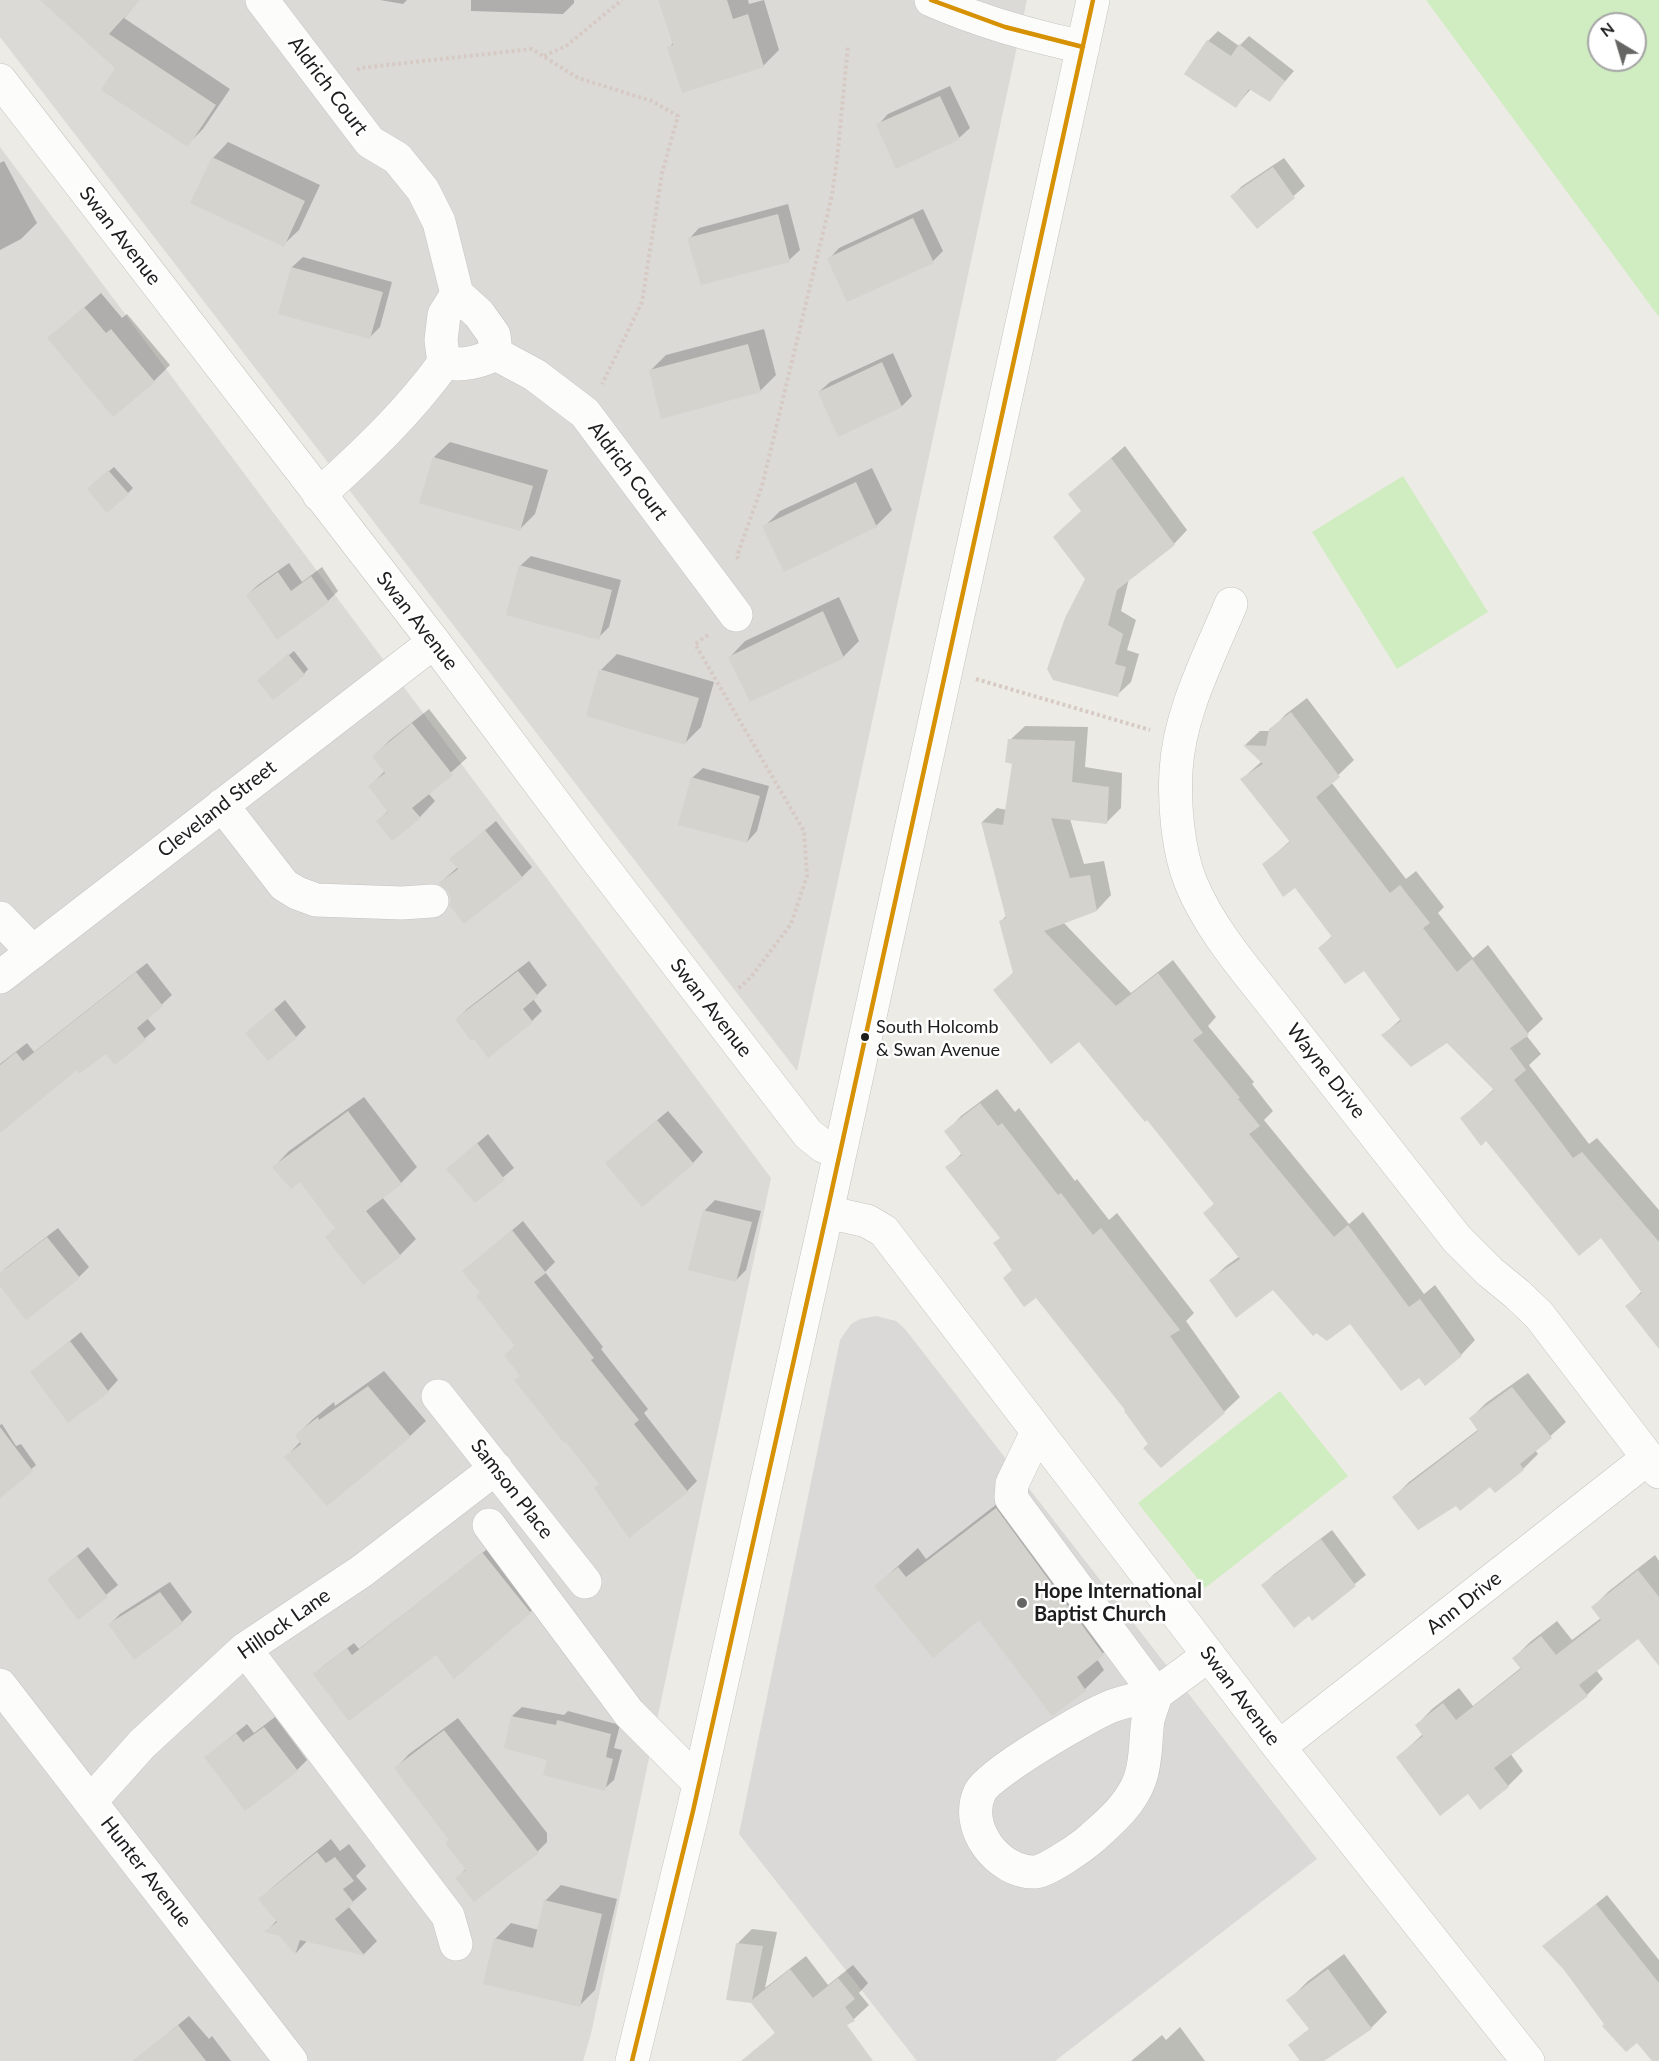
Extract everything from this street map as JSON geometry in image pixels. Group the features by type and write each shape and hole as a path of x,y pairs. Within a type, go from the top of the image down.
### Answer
{"street":[{"name":"Aldrich Court","path":"262,0 370,142 397,158 423,190 439,222 457,294"},
{"path":"931,0 1025,33 1083,47"},
{"path":"632,2061 699,1783 827,1212 1093,0"},
{"name":"Swan Avenue","path":"0,80 434,642 808,1134 823,1146 840,1153"},
{"path":"319,495 380,440 423,392 444,363 441,340 444,315 457,294 478,314 494,335 496,354 479,362 456,365 444,363"},
{"name":"Aldrich Court","path":"496,354 535,375 585,413 736,615"},
{"name":"Wayne Drive","path":"1231,604 1191,698 1176,770 1176,804 1181,845 1191,882 1210,919 1244,967 1456,1239 1539,1315 1654,1465"},
{"name":"Cleveland Street","path":"0,977 434,642"},
{"path":"222,805 284,885 297,893 316,900 432,902"},
{"path":"0,918 33,952"},
{"name":"Swan Avenue","path":"827,1212 867,1221 884,1231 1280,1747 1528,2061"},
{"name":"Samson Place","path":"438,1396 585,1582"},
{"path":"1037,1431 1012,1484 1011,1498 1156,1694"},
{"name":"Ann Drive","path":"1280,1747 1654,1465"},
{"name":"Hillock Lane","path":"91,1801 142,1744 245,1648 362,1571 496,1468"},
{"path":"489,1525 629,1713 699,1783"},
{"path":"245,1648 448,1916 456,1944"},
{"path":"1156,1694 1148,1720 1147,1744 1140,1779 1122,1811 1080,1849 1037,1873 1018,1871 999,1860 978,1828 976,1803 981,1789 1006,1769 1071,1726 1112,1706 1156,1694 1209,1655"},
{"name":"Hunter Avenue","path":"0,1685 291,2061"}],"path":[{"path":"543,57 566,46 622,0"},
{"path":"743,566 737,556 762,486 832,195 848,46"},
{"path":"330,90 360,68 532,49 578,78 652,101 678,116 662,173 642,302 612,366 585,413"},
{"path":"713,1012 751,977 792,924 807,876 804,831 695,644 736,615"},
{"path":"947,670 1181,739"}],"shaded area":[{"path":"0,0 1027,0 797,1071 0,37"},
{"path":"0,147 771,1178 591,2034 583,2061 0,2061"},
{"path":"876,1316 896,1321 905,1329 1317,1859 1055,2061 917,2061 739,1834 840,1340 851,1324 860,1319"}],"green space":[{"path":"1426,0 1659,0 1659,317"},
{"path":"1403,476 1488,612 1397,669 1312,532"},
{"path":"1280,1391 1348,1476 1205,1588 1138,1503"}],"building":[{"path":"40,0 140,0 109,34 216,105 188,147 101,90 115,68"},
{"path":"658,0 727,0 733,19 748,14 764,67 682,93 667,47 673,45"},
{"path":"1207,40 1231,56 1239,44 1285,81 1270,102 1249,89 1236,108 1184,74"},
{"path":"940,96 960,139 896,169 876,124"},
{"path":"212,157 305,201 284,247 190,203"},
{"path":"1273,167 1295,198 1257,229 1230,196"},
{"path":"778,214 790,262 701,285 687,238"},
{"path":"913,218 934,263 847,302 827,258"},
{"path":"291,267 383,292 370,339 278,314"},
{"path":"84,307 106,333 111,329 155,382 113,417 47,338"},
{"path":"748,344 761,392 661,419 649,370"},
{"path":"882,362 902,407 838,437 818,392"},
{"path":"433,457 533,486 520,531 419,503"},
{"path":"1111,458 1175,545 1117,590 1108,625 1123,634 1115,664 1126,667 1118,697 1053,680 1047,669 1065,618 1085,579 1053,537 1081,511 1068,494"},
{"path":"108,470 129,494 107,513 87,489"},
{"path":"856,482 877,527 784,572 762,526"},
{"path":"519,565 612,590 599,640 506,615"},
{"path":"278,572 291,591 311,576 329,602 277,640 246,595"},
{"path":"823,611 844,658 750,702 728,657"},
{"path":"288,654 305,675 273,700 257,680"},
{"path":"599,669 699,698 685,745 586,716"},
{"path":"1291,712 1340,777 1316,797 1390,893 1400,885 1430,923 1423,928 1457,972 1472,959 1529,1035 1510,1048 1526,1070 1514,1080 1573,1158 1582,1152 1659,1242 1659,1349 1625,1306 1642,1293 1601,1238 1579,1256 1486,1141 1481,1146 1460,1118 1494,1090 1447,1043 1411,1067 1381,1035 1401,1021 1364,971 1345,984 1318,948 1332,937 1295,888 1283,897 1262,864 1290,842 1240,779 1263,764 1243,745 1266,746 1269,729"},
{"path":"412,723 453,775 412,808 421,818 392,841 376,821 388,812 368,786 385,773 372,756"},
{"path":"1008,739 1075,741 1072,782 1109,787 1107,824 1051,818 1070,878 1090,875 1097,911 1044,931 1116,1006 1158,973 1203,1033 1193,1040 1260,1126 1249,1134 1334,1237 1348,1225 1409,1307 1420,1299 1462,1356 1425,1386 1419,1378 1401,1391 1350,1324 1327,1341 1316,1333 1313,1336 1273,1290 1236,1318 1209,1280 1240,1259 1203,1213 1214,1204 1147,1120 1145,1122 1079,1042 1051,1064 993,990 1013,973 999,921 1006,918 981,822 1003,825 1012,764 1005,762"},
{"path":"691,777 760,796 747,843 678,825"},
{"path":"485,830 523,878 464,924 450,906 451,899 448,891 438,884 458,869 449,859"},
{"path":"518,971 538,996 523,1009 533,1022 488,1058 474,1039 471,1041 455,1019"},
{"path":"136,972 163,1006 137,1028 146,1040 115,1065 106,1054 79,1074 77,1070 0,1133 0,1065 16,1052 23,1061"},
{"path":"274,1009 297,1038 268,1061 245,1033"},
{"path":"980,1103 998,1126 1002,1123 1058,1195 1061,1193 1093,1235 1101,1228 1180,1330 1170,1336 1225,1413 1161,1468 1143,1448 1148,1444 1125,1410 1036,1298 1024,1307 1003,1278 1012,1270 993,1243 1000,1238 945,1167 962,1155 944,1131"},
{"path":"348,1111 402,1184 366,1211 401,1256 363,1285 325,1237 335,1228 300,1182 291,1189 272,1167"},
{"path":"657,1120 694,1164 642,1207 605,1163"},
{"path":"477,1143 505,1180 475,1203 446,1169"},
{"path":"703,1210 752,1222 736,1282 688,1270"},
{"path":"512,1230 546,1273 534,1282 594,1358 591,1360 639,1420 634,1424 688,1492 629,1538 594,1488 599,1484 514,1380 520,1376 504,1355 515,1346 476,1296 480,1293 462,1271"},
{"path":"47,1237 80,1278 26,1320 0,1286 0,1273"},
{"path":"70,1341 109,1392 68,1423 30,1372"},
{"path":"368,1386 411,1437 327,1506 284,1457 301,1444 295,1435 318,1417 319,1420"},
{"path":"1512,1387 1552,1438 1520,1464 1524,1470 1495,1493 1490,1487 1460,1511 1456,1506 1418,1530 1392,1497 1478,1431 1469,1418"},
{"path":"0,1427 33,1471 0,1498"},
{"name":"Hope International Baptist Church","path":"996,1508 1104,1655 1077,1677 1086,1691 1052,1716 979,1620 933,1658 874,1586 898,1567 906,1577"},
{"path":"1321,1539 1356,1586 1312,1621 1309,1616 1294,1628 1261,1585"},
{"path":"482,1552 531,1613 454,1679 436,1655 349,1721 313,1674 347,1648 352,1655"},
{"path":"77,1556 108,1597 78,1620 47,1579"},
{"path":"1638,1570 1659,1597 1659,1666 1638,1639 1579,1685 1588,1696 1494,1768 1509,1787 1480,1810 1468,1794 1440,1816 1396,1757 1423,1736 1415,1725 1443,1703 1456,1720 1521,1669 1512,1658 1541,1636 1556,1655 1601,1620 1591,1607"},
{"path":"160,1592 183,1623 134,1660 108,1624"},
{"path":"511,1716 556,1725 557,1720 611,1734 606,1757 613,1759 605,1791 543,1775 547,1760 504,1748"},
{"path":"264,1727 298,1771 245,1811 204,1757 236,1733 243,1742"},
{"path":"444,1730 539,1853 474,1902 455,1878 466,1870 445,1843 449,1840 394,1768"},
{"path":"317,1852 326,1863 335,1857 354,1881 343,1889 354,1903 335,1919 365,1956 300,1940 295,1955 280,1936 264,1932 277,1922 258,1899"},
{"path":"544,1900 602,1914 580,2007 483,1984 494,1938 533,1948"},
{"path":"1596,1904 1659,1983 1659,2061 1652,2061 1637,2043 1626,2052 1602,2026 1604,2024 1564,1970 1542,1946"},
{"path":"736,1943 763,1946 752,2000 790,1969 813,1998 838,1978 855,1999 845,2007 855,2021 847,2025 873,2061 741,2061 775,2033 751,2003 726,2000"},
{"path":"1328,1969 1372,2029 1324,2061 1300,2061 1288,2045 1309,2029 1286,2000"},
{"path":"178,2025 206,2061 132,2061"}],"transit line":[{"path":"931,0 1005,27 1083,47"},
{"path":"632,2061 693,1811 827,1212 1093,0"}],"place":[{"name":"South Holcomb & Swan Avenue","path":"865,1037"},
{"name":"Hope International Baptist Church","path":"1022,1603"}]}
